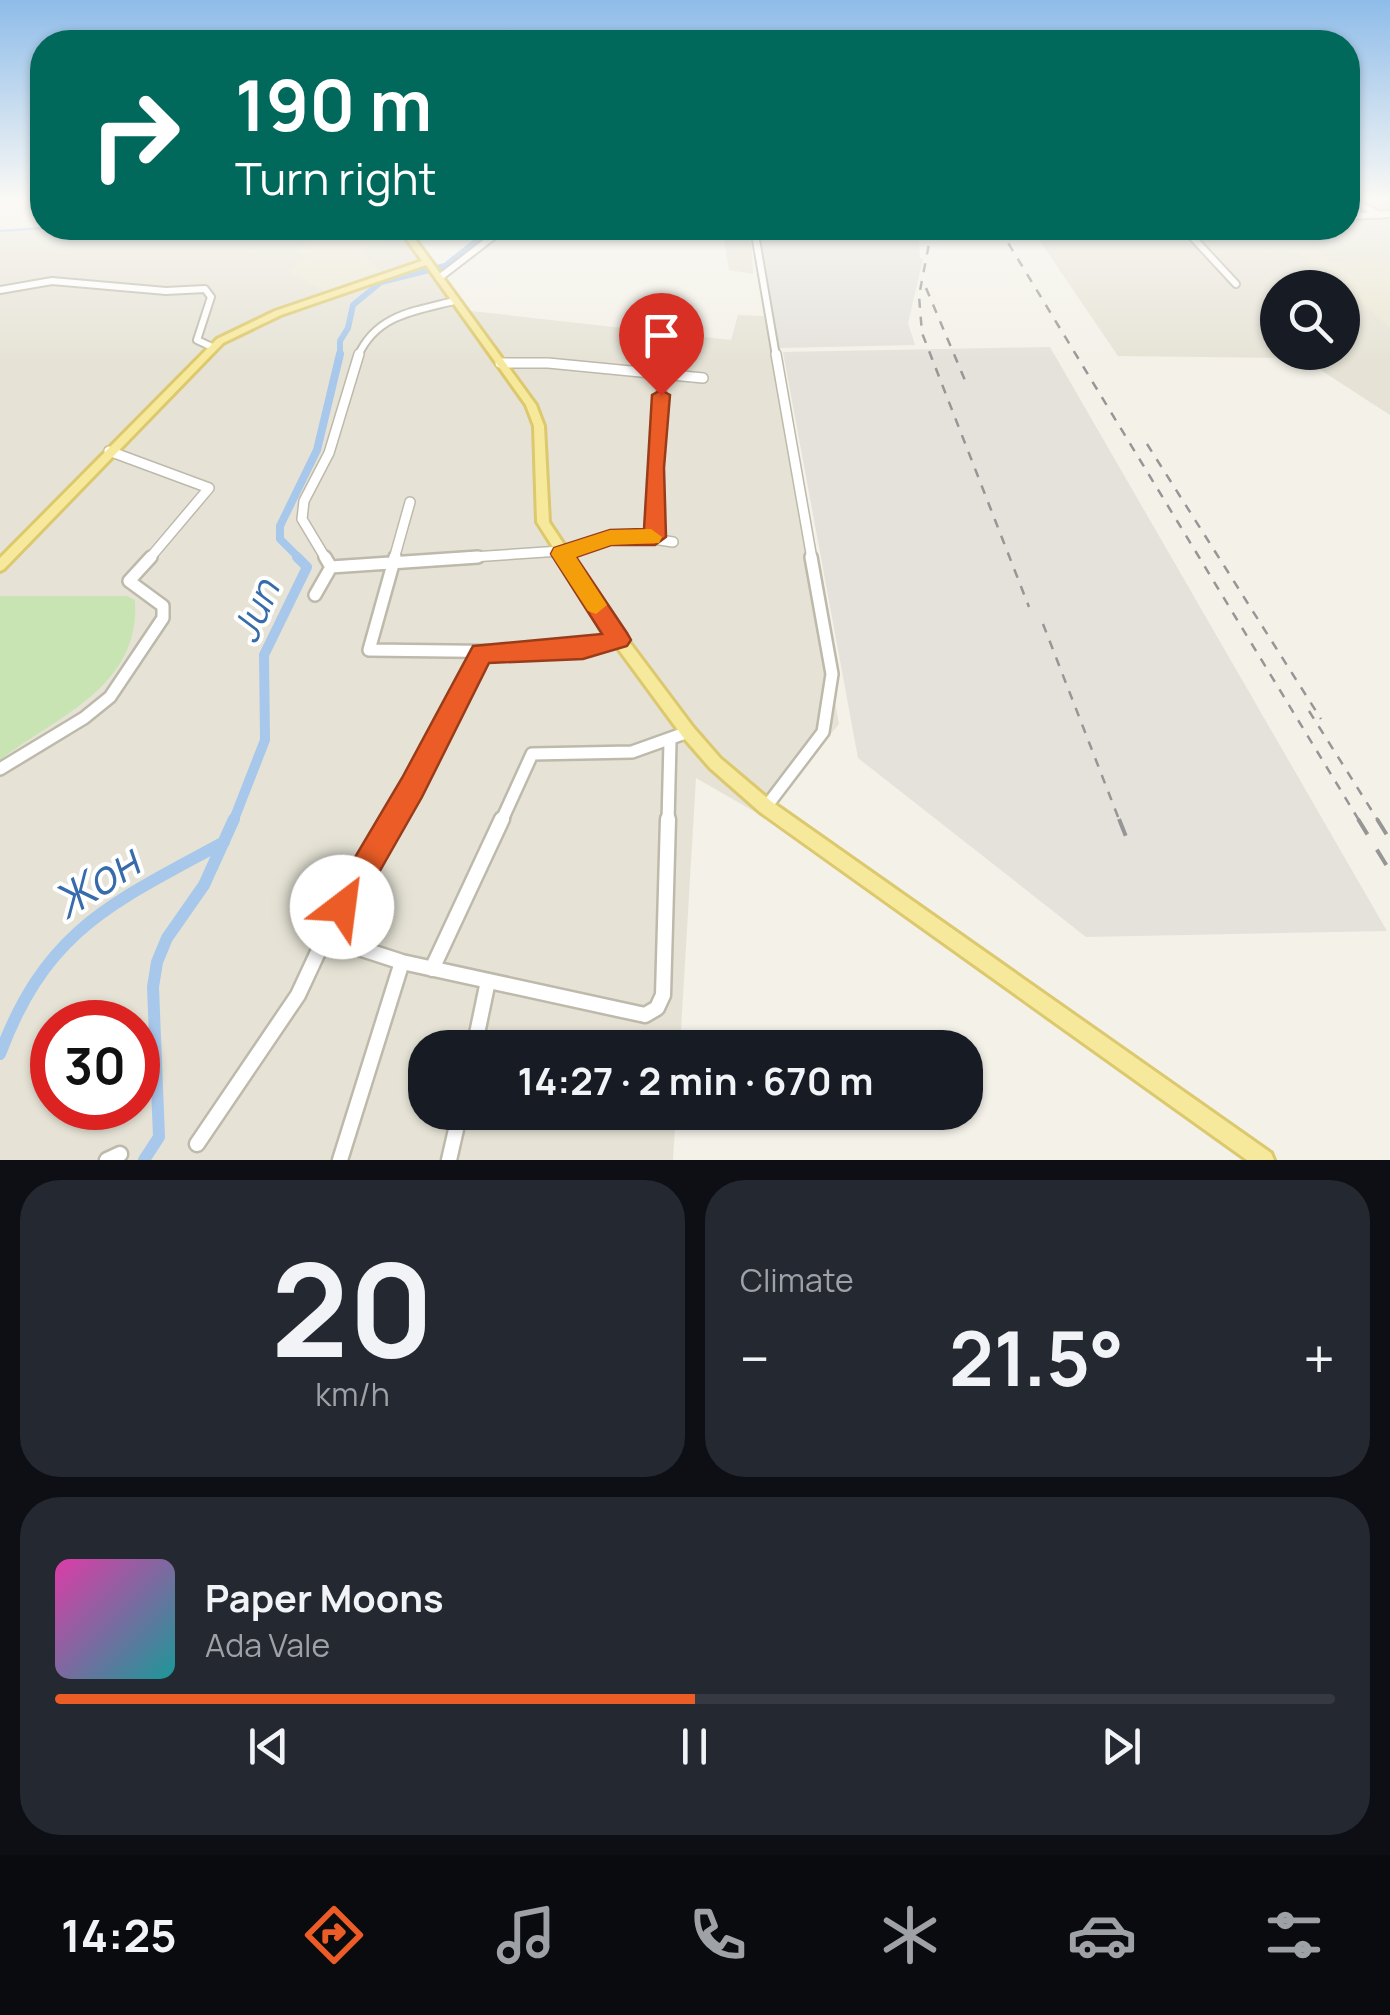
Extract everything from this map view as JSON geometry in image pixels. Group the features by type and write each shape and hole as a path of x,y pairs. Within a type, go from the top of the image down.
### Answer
{"main road":[{"path":"420,252 530,405 539,426 542,522 619,640 715,763 766,807 1264,1160"},
{"path":"1,563 212,347 251,324 433,270"}],"street":[{"path":"433,270 463,252"},
{"path":"758,252 832,674 824,732 766,807"},
{"path":"1206,252 1236,284"},
{"path":"0,290 52,281 166,291 206,288 211,296 197,340 212,347"},
{"path":"332,568 313,544 302,520 304,501 329,453 360,351 376,328 390,318 454,300"},
{"path":"500,363 703,378"},
{"path":"655,537 654,468 664,374"},
{"path":"0,769 84,718 110,697 163,618 163,606 128,581 209,492 209,488 109,452"},
{"path":"410,502 368,650 482,654 583,648 619,640"},
{"path":"332,568 561,552 610,538 655,537 673,542"},
{"path":"315,594 332,568"},
{"path":"197,1144 298,995 325,937 412,788 482,654"},
{"path":"432,969 532,754 597,758 670,742 688,732"},
{"path":"325,937 402,962 644,1015 657,1008 663,995 670,742"},
{"path":"340,1160 402,962"},
{"path":"478,1030 488,981"},
{"path":"449,1160 456,1130"}],"shaded area":[{"path":"0,252 415,252 462,310 731,340 738,315 764,316 839,724 762,816 696,778 681,1030 408,1030 408,1130 675,1130 673,1160 0,1160"},
{"path":"299,252 359,252 380,271 326,292 286,271 309,257"},
{"path":"726,252 752,252 753,274 729,270"},
{"path":"762,252 920,252 923,259 908,323 915,345 779,348"},
{"path":"1047,252 1390,252 1390,415 1321,370 1360,370 1360,270 1260,270 1260,358 1118,356"},
{"path":"1297,252 1318,252 1330,262 1390,261 1390,328 1360,301 1360,270 1313,267"},
{"path":"1050,347 1387,931 1086,937 858,758 783,352"}],"green space":[{"path":"0,596 127,596 135,600 133,630 124,656 110,677 69,713 0,760"}],"waterway":[{"name":"Jun","path":"340,354 340,341 348,328 353,305 381,282 445,266 463,252"},
{"name":"Jun","path":"300,559 280,539 280,526 317,450 340,354"},
{"name":"Jun","path":"233,822 265,740 264,655 307,567 297,557"},
{"name":"Jun","path":"223,842 234,819"},
{"name":"Жон","path":"0,1054 39,976 62,948 117,903 223,842"},
{"name":"Jun","path":"144,1160 159,1137 153,987 157,962 167,938 204,885 223,842"}],"railway":[{"path":"927,252 919,296 922,333 1029,607"},
{"path":"1014,252 1360,822"},
{"path":"926,288 967,385"},
{"path":"1147,444 1321,719"},
{"path":"1043,624 1120,822"},
{"path":"1309,711 1379,822"},
{"path":"1119,819 1131,849"},
{"path":"1358,819 1390,871"},
{"path":"1377,819 1390,840"}],"slow traffic":[{"path":"596,605 562,554 610,538 651,537"}],"route":[{"path":"342,907 412,788 482,654 583,648 619,640 562,554 610,538 655,537 654,468 661,395"}]}
